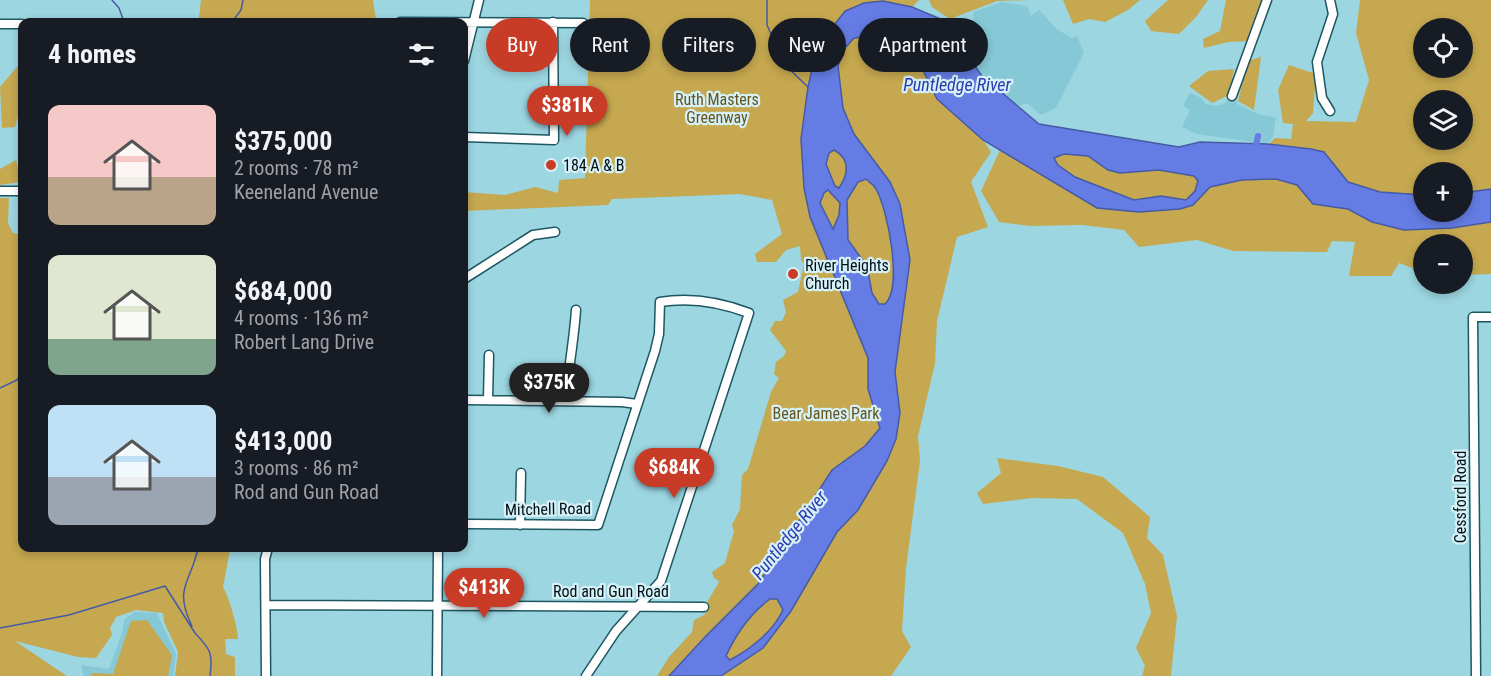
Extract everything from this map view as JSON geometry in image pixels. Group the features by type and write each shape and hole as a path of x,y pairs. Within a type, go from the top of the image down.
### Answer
{"street":[{"path":"468,44 479,0"},
{"path":"1232,96 1267,0"},
{"path":"1330,0 1333,14 1317,62 1322,98 1330,111"},
{"path":"468,22 486,22"},
{"path":"0,24 18,24"},
{"path":"468,137 554,140 553,72"},
{"path":"0,191 18,191"},
{"path":"468,277 533,236 555,232"},
{"name":"Mitchell Road","path":"468,524 598,525 655,351 659,334 660,302 675,300 719,302 749,312 661,581 637,606"},
{"path":"566,401 576,310"},
{"name":"Cessford Road","path":"1476,676 1473,317 1491,317"},
{"path":"488,400 489,355"},
{"path":"468,400 637,404"},
{"path":"520,525 521,473"},
{"path":"266,676 265,559 267,552"},
{"path":"437,676 438,552"},
{"name":"Rod and Gun Road","path":"266,605 704,607"},
{"path":"586,676 616,631 637,606"}],"shaded area":[{"path":"1002,2 1027,6 1031,16 1039,10 1057,29 1071,38 1077,36 1084,53 1056,108 1041,115 1027,103 1019,106 982,76 979,72 988,72 988,18 974,18 973,12"},
{"path":"1190,93 1201,98 1206,104 1216,106 1224,104 1230,96 1234,97 1237,104 1260,115 1276,117 1273,137 1267,144 1197,134 1182,127 1190,110 1183,106"},
{"path":"134,612 157,613 176,654 173,676 84,676 81,665 109,669 123,630 124,620"}],"green space":[{"path":"201,0 373,0 376,18 199,18"},
{"path":"590,0 919,0 912,7 883,1 864,3 846,30 846,18 768,18 768,72 818,72 808,87 801,139 804,188 810,217 873,346 884,419 880,437 738,609 733,609 669,676 657,676 669,657 692,632 694,620 704,615 710,608 704,607 719,581 714,578 712,572 725,563 734,531 732,525 740,509 742,475 748,469 771,392 779,378 774,374 776,362 784,356 786,351 770,330 775,321 782,321 786,312 783,300 798,292 804,264 801,260 800,246 786,250 776,262 757,262 755,254 782,234 772,200 740,194 612,199 608,205 468,211 468,192 505,195 535,187 558,193 559,180 585,178 588,72 650,72 650,18 589,18"},
{"path":"929,0 1030,0 997,1 953,18 948,18 932,7"},
{"path":"1063,0 1140,0 1128,10 1105,22 1089,19 1073,24"},
{"path":"1168,0 1208,0 1196,17 1179,34 1151,31 1145,21"},
{"path":"1226,0 1264,0 1253,22 1249,41 1228,42 1204,48 1203,39 1220,31"},
{"path":"1360,0 1491,0 1491,189 1473,192 1473,162 1413,162 1413,194 1380,192 1348,182 1324,152 1269,144 1275,138 1291,139 1293,124 1283,123 1278,90 1289,65 1316,74 1313,113 1306,121 1356,122 1369,80 1356,33"},
{"path":"854,38 858,38 858,72 924,72 937,99 983,140 991,152 971,182 988,227 957,237 937,321 935,363 918,436 920,461 906,568 902,631 911,647 891,676 721,676 730,669 726,656 750,617 768,600 800,593 837,532 858,510 887,461 900,413 895,372 910,260 900,204 890,182 854,134 843,108 839,72 846,72 846,47"},
{"path":"1261,57 1254,110 1238,101 1248,61"},
{"path":"18,66 18,115 15,127 2,128 0,87"},
{"path":"1234,69 1229,95 1212,103 1189,86 1208,71"},
{"path":"834,150 843,158 846,168 839,189 835,187 826,164 829,153"},
{"path":"1000,150 1097,208 1139,212 1193,205 1210,187 1242,180 1276,179 1297,185 1313,204 1348,209 1372,222 1452,228 1491,222 1491,274 1473,275 1473,234 1413,234 1413,268 1399,263 1391,276 1349,276 1355,242 1332,241 1327,252 1233,251 1197,240 1139,247 1124,230 1082,225 1030,226 999,222 981,191"},
{"path":"1064,154 1088,156 1108,170 1120,173 1159,170 1195,176 1198,180 1195,191 1186,200 1161,196 1134,200 1075,177 1058,165 1054,158"},
{"path":"16,160 18,182 0,185 0,169"},
{"path":"866,179 877,189 881,199 892,248 893,282 885,304 879,304 872,294 867,266 848,240 847,200 858,182"},
{"path":"828,190 840,203 839,215 833,230 820,203 824,193"},
{"path":"0,198 9,198 8,223 13,233 18,234 18,552 230,552 223,587 233,613 238,639 225,639 226,654 235,657 235,676 175,676 178,652 164,622 163,613 136,610 116,617 110,628 112,635 96,658 78,657 15,641 67,676 0,676"},
{"path":"997,458 1058,466 1103,477 1150,517 1147,538 1163,555 1177,616 1171,676 1142,676 1145,666 1136,648 1151,613 1145,584 1123,533 1077,499 1032,498 983,504 977,493 1001,473"},
{"path":"147,620 172,655 168,676 92,676 91,673 113,674 131,621"}],"water":[{"name":"Puntledge River","path":"883,1 912,7 938,18 858,18 858,38 854,38 846,47 846,18 840,18 845,11 864,3"},
{"name":"Puntledge River","path":"811,72 839,72 843,108 854,134 890,182 900,204 910,260 895,372 900,413 896,439 887,461 858,510 837,532 791,611 763,648 721,676 669,676 758,584 832,470 865,446 880,428 868,389 868,358 810,217 804,188 801,139","holes":["834,150 843,158 846,168 839,188 835,186 826,164 829,153","866,179 875,188 881,199 889,230 893,282 885,304 879,304 872,293 867,266 848,240 847,200 858,182","828,190 840,203 839,215 833,229 820,203 824,193","770,599 777,599 783,610 773,626 761,639 730,660 726,656 739,632"]},
{"name":"Puntledge River","path":"924,72 979,72 1039,124 1179,147 1200,142 1267,144 1311,149 1324,152 1348,182 1380,192 1413,194 1413,222 1473,222 1473,192 1491,189 1491,222 1452,228 1404,230 1372,222 1348,209 1313,204 1297,185 1276,179 1242,180 1210,187 1193,205 1180,209 1139,212 1097,208 983,140 937,99","holes":["1064,154 1088,156 1108,170 1120,173 1159,170 1194,176 1198,181 1195,191 1186,200 1161,196 1134,200 1075,177 1058,165 1054,158"]}],"waterway":[{"path":"112,0 119,8 123,18"},
{"path":"235,18 241,10 243,0"},
{"path":"767,0 767,25 784,64 808,87"},
{"path":"1255,150 1258,136"},
{"path":"0,388 18,378"},
{"path":"192,626 184,602 184,593 197,552"},
{"path":"0,628 69,615 165,586 195,633"},
{"path":"195,633 210,652 210,676"}],"place":[{"name":"184 A & B","path":"551,165"},
{"name":"River Heights Church","path":"793,274"}],"park label":[{"name":"Ruth Masters Greenway","path":"717,108"},
{"name":"Bear James Park","path":"826,413"}]}
